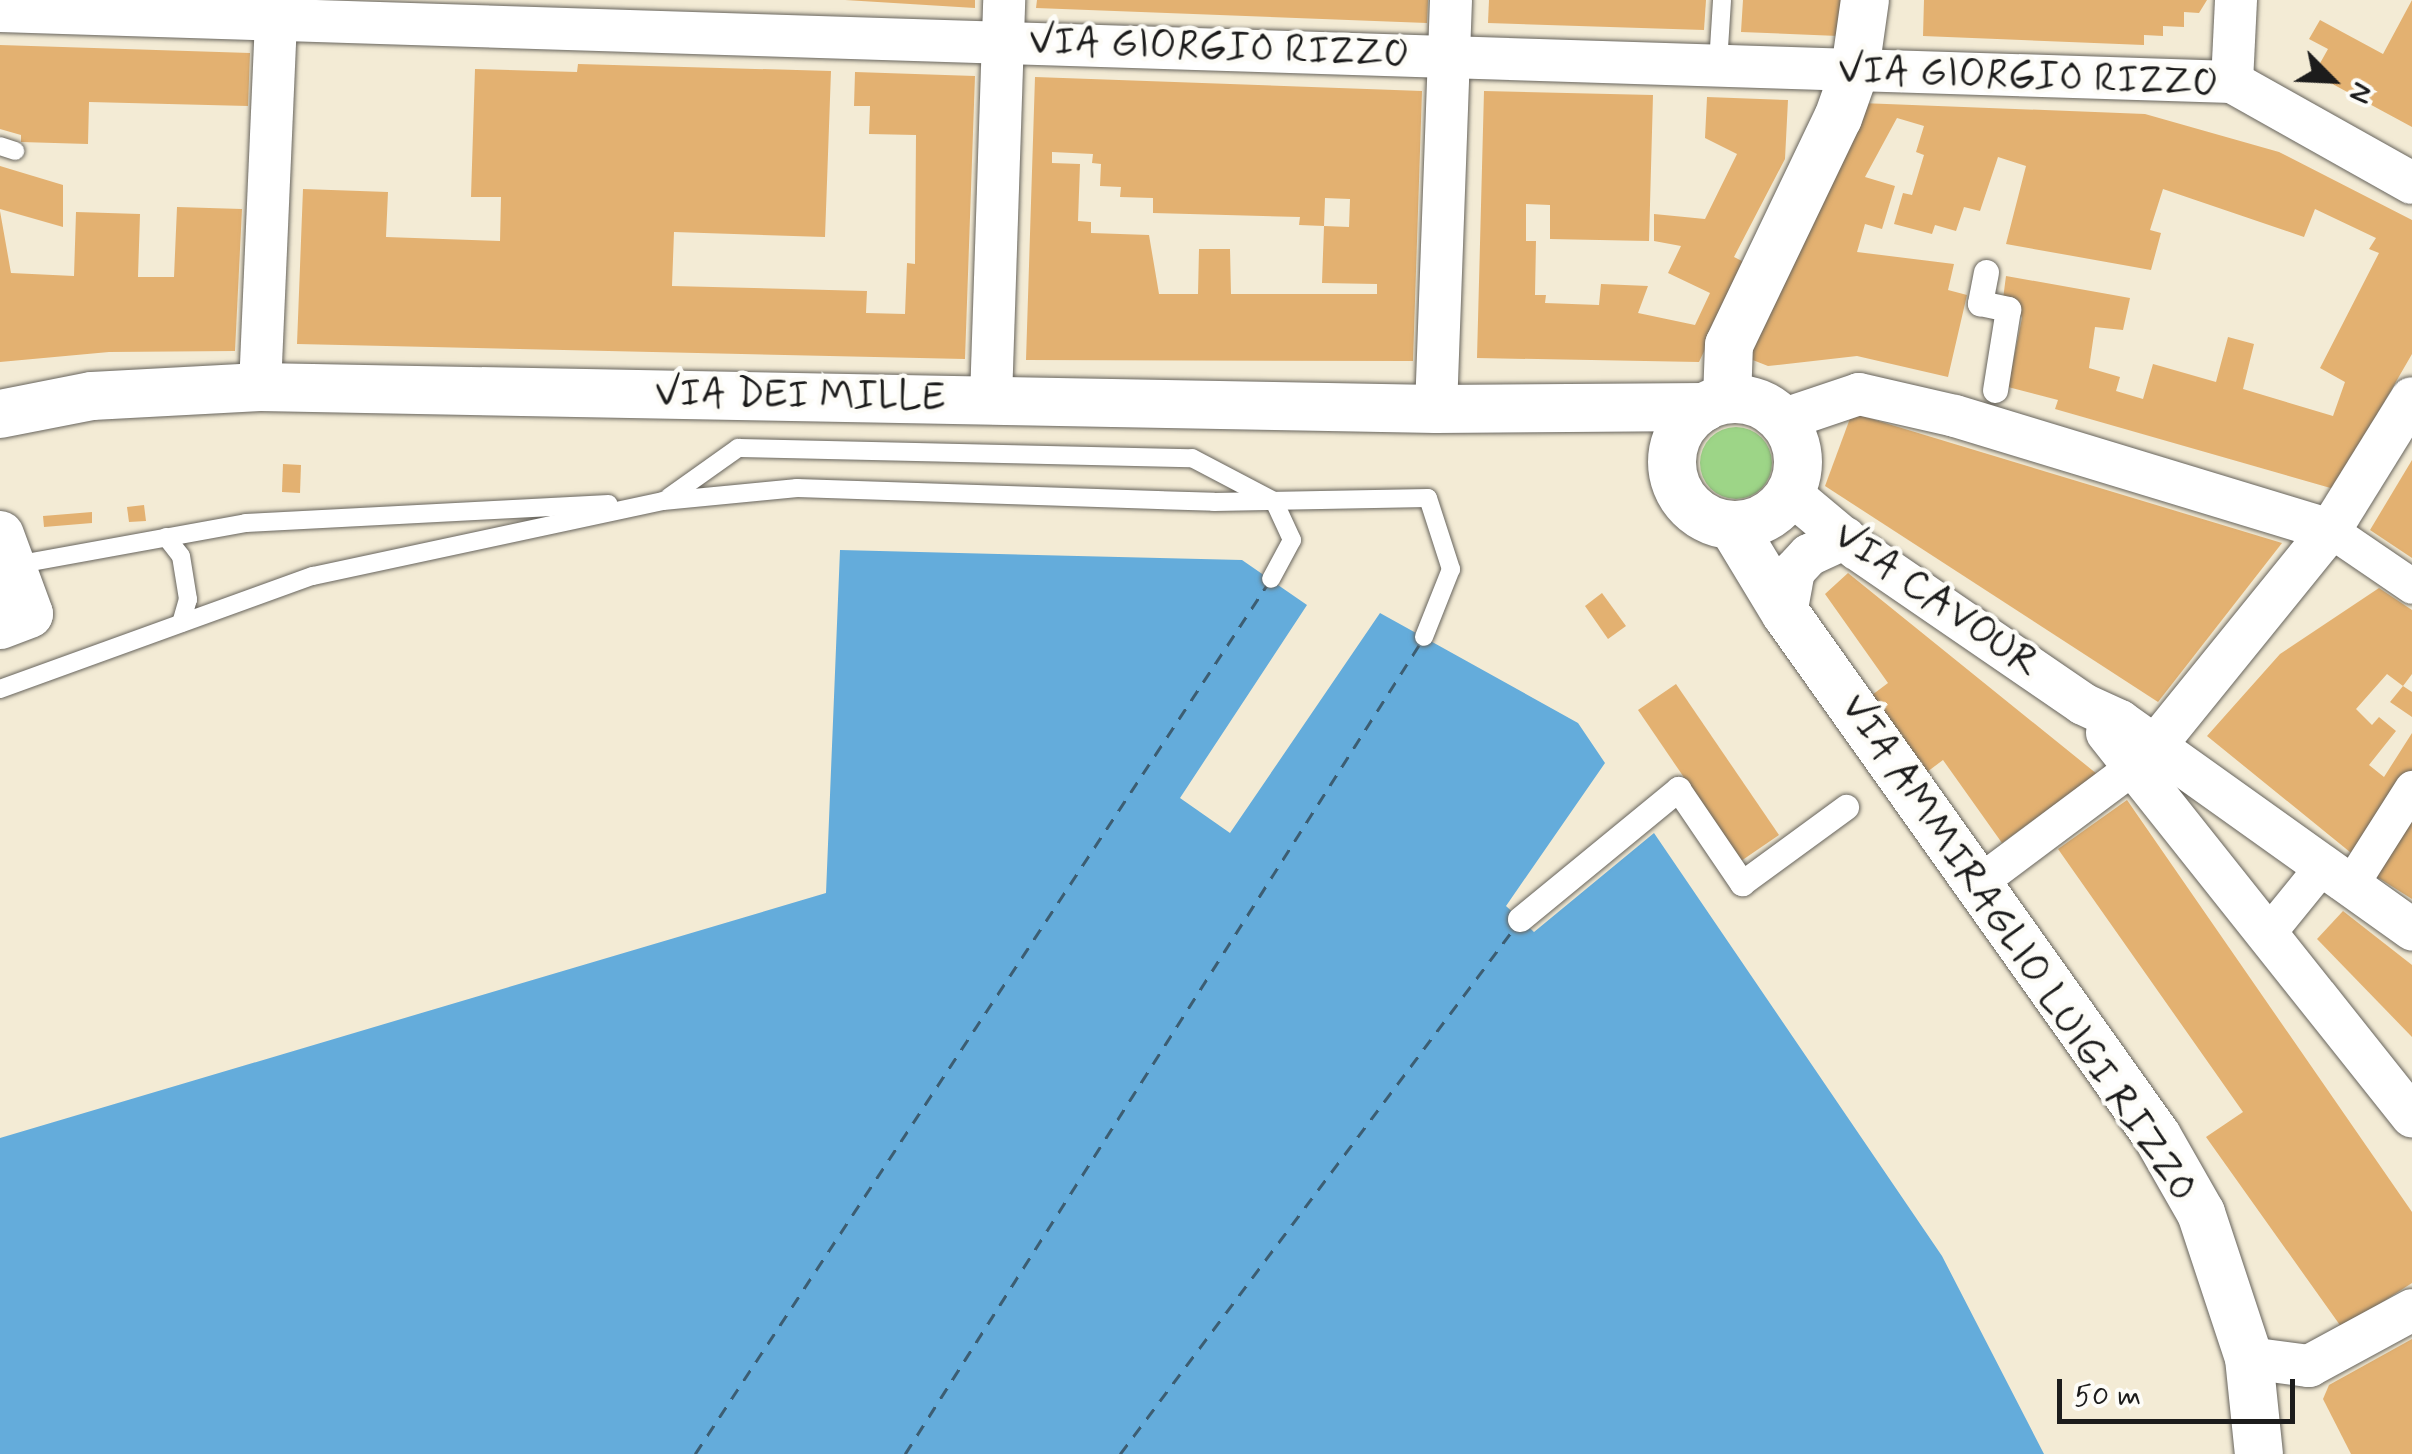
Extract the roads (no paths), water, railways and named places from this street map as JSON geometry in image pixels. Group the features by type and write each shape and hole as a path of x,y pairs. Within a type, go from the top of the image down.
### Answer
{"main road":[{"path":"1782,420 1797,447 1790,492 1766,517 1732,525 1706,518 1686,501 1673,454 1689,419 1716,403 1729,345 1856,70 1865,0"},
{"name":"VIA DEI MILLE","path":"0,414 92,396 260,387 1436,409 1757,403 1782,420"},
{"path":"1602,408 1673,454"},
{"name":"VIA AMMIRAGLIO LUIGI RIZZO","path":"1732,525 1786,614 2157,1136 2201,1213 2248,1358 2260,1454"},
{"path":"6,550 14,619"}],"street":[{"path":"1436,409 1452,0"},
{"path":"2232,82 2236,0"},
{"path":"260,387 276,8"},
{"name":"VIA GIORGIO RIZZO","path":"0,11 276,8 1003,20 1450,56 2232,82 2412,183"},
{"path":"991,399 1003,20"},
{"path":"1986,272 1980,303 2008,310 1995,390"},
{"path":"1782,420 1859,394 1954,416 2330,530 2412,586"},
{"path":"1979,882 2146,755 2330,530 2412,398"},
{"name":"VIA CAVOUR","path":"1790,492 1845,538 2084,704 2146,755 2337,875 2412,929"},
{"path":"1786,614 1794,571 1809,555 1845,538"},
{"path":"2146,755 2267,934 2412,1116"},
{"path":"2267,934 2337,875 2412,788"},
{"path":"1520,919 1678,789 1742,883 1846,807"},
{"path":"2248,1358 2309,1366 2412,1310"}],"lane":[{"path":"1718,66 1722,0"},
{"path":"0,689 313,576 663,502 738,448 1192,458 1274,501 1292,540 1271,579"},
{"path":"6,550 166,537 246,523 663,502 796,488 1274,501 1428,498 1451,569 1424,638"},
{"path":"166,537 182,556 188,599 181,623"}],"water":[{"path":"840,550 1242,560 1307,605 1180,798 1230,833 1380,613 1578,723 1605,763 1506,906 1534,932 1654,833 1942,1256 2044,1454 0,1454 0,1138 826,893"}]}
